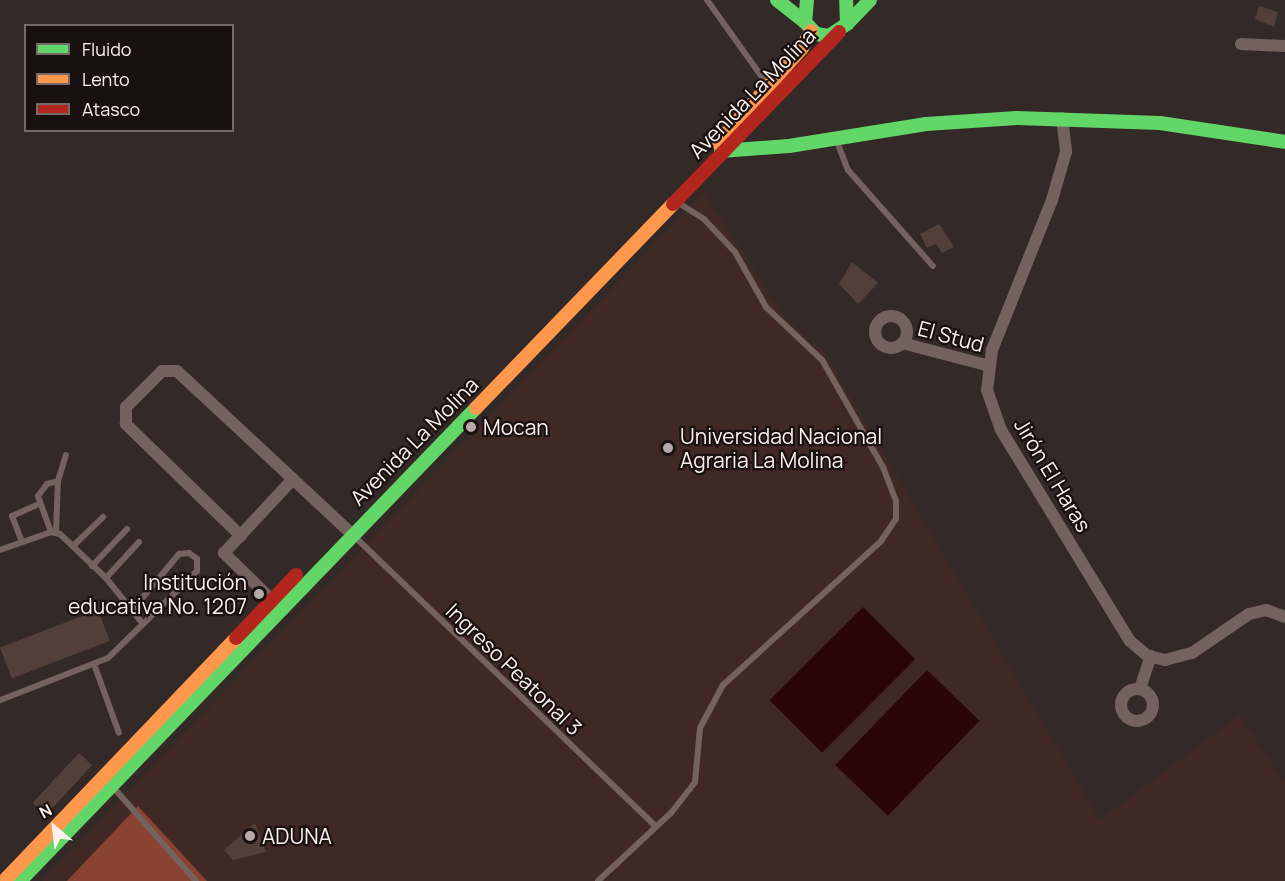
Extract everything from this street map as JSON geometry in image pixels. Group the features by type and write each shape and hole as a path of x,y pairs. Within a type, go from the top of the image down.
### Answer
{"main road":[{"path":"777,0 822,36 843,28 846,0"},
{"path":"807,0 808,26"},
{"name":"Avenida La Molina","path":"4,881 722,148 757,118 870,0"},
{"name":"Avenida La Molina","path":"348,530 677,202 802,48 808,26"},
{"path":"757,118 765,137 789,146"},
{"path":"722,148 789,146 971,120 1062,118 1170,124 1285,142"},
{"name":"Avenida La Molina","path":"20,881 276,604"}],"street":[{"path":"1241,44 1285,46"},
{"name":"Jirón El Haras","path":"1062,118 1066,152 990,366 987,390 1001,430 1130,641 1150,656"},
{"name":"El Stud","path":"902,343 990,366"},
{"path":"241,536 129,429 126,407 158,374 177,371 348,530"},
{"path":"276,604 224,554 293,479"},
{"path":"1140,689 1150,656 1165,660 1192,653 1249,614 1266,610 1285,617"}],"lane":[{"path":"706,0 769,87"},
{"path":"835,138 848,170 933,266"},
{"path":"598,881 656,827 694,782 700,728 723,685 881,540 896,519 896,501 884,469 822,360 766,307 735,252 704,219 677,202"},
{"path":"54,532 58,481 66,455"},
{"path":"58,481 41,489 37,505 54,532 73,546 106,578 134,608 143,624"},
{"path":"22,542 12,516 37,505"},
{"path":"73,546 103,517"},
{"path":"92,566 127,529"},
{"name":"Ingreso Peatonal 3","path":"348,530 656,827"},
{"path":"1,548 54,532"},
{"path":"106,578 140,542"},
{"path":"0,700 94,664 116,653 197,571 197,559 189,553 179,554 134,608"},
{"path":"94,664 119,733"},
{"path":"111,784 196,881"}],"shaded area":[{"name":"Universidad Nacional Agraria La Molina","path":"704,193 787,320 824,352 1100,820 1239,715 1285,783 1285,881 42,881"},
{"path":"863,607 915,659 822,753 770,700"},
{"path":"927,670 980,721 888,816 835,765"},
{"path":"138,806 207,881 67,881"}],"building":[{"path":"1259,6 1278,12 1274,27 1255,19"},
{"path":"939,224 954,247 942,253 936,244 927,248 920,234"},
{"path":"852,262 878,283 858,304 839,284"},
{"path":"98,610 110,641 12,678 0,648"},
{"path":"79,753 92,765 46,815 33,803"},
{"name":"ADUNA","path":"255,823 266,852 233,860 224,850"}],"traffic: fast":[{"path":"777,0 805,22"},
{"path":"807,0 805,22 816,34 829,36 847,24 846,0"},
{"path":"847,24 870,0"},
{"path":"721,151 789,146 926,124 1017,118 1160,123 1285,142"},
{"path":"20,881 476,408"}],"traffic: slow":[{"path":"718,143 802,48 811,31"},
{"path":"476,408 673,204"},
{"path":"4,881 236,638"}],"traffic: jam":[{"path":"673,204 839,32"},
{"path":"236,638 296,575"}],"place":[{"name":"Mocan","path":"471,427"},
{"name":"Universidad Nacional Agraria La Molina","path":"668,448"},
{"name":"Institución educativa No. 1207","path":"259,594"},
{"name":"ADUNA","path":"250,836"}]}
